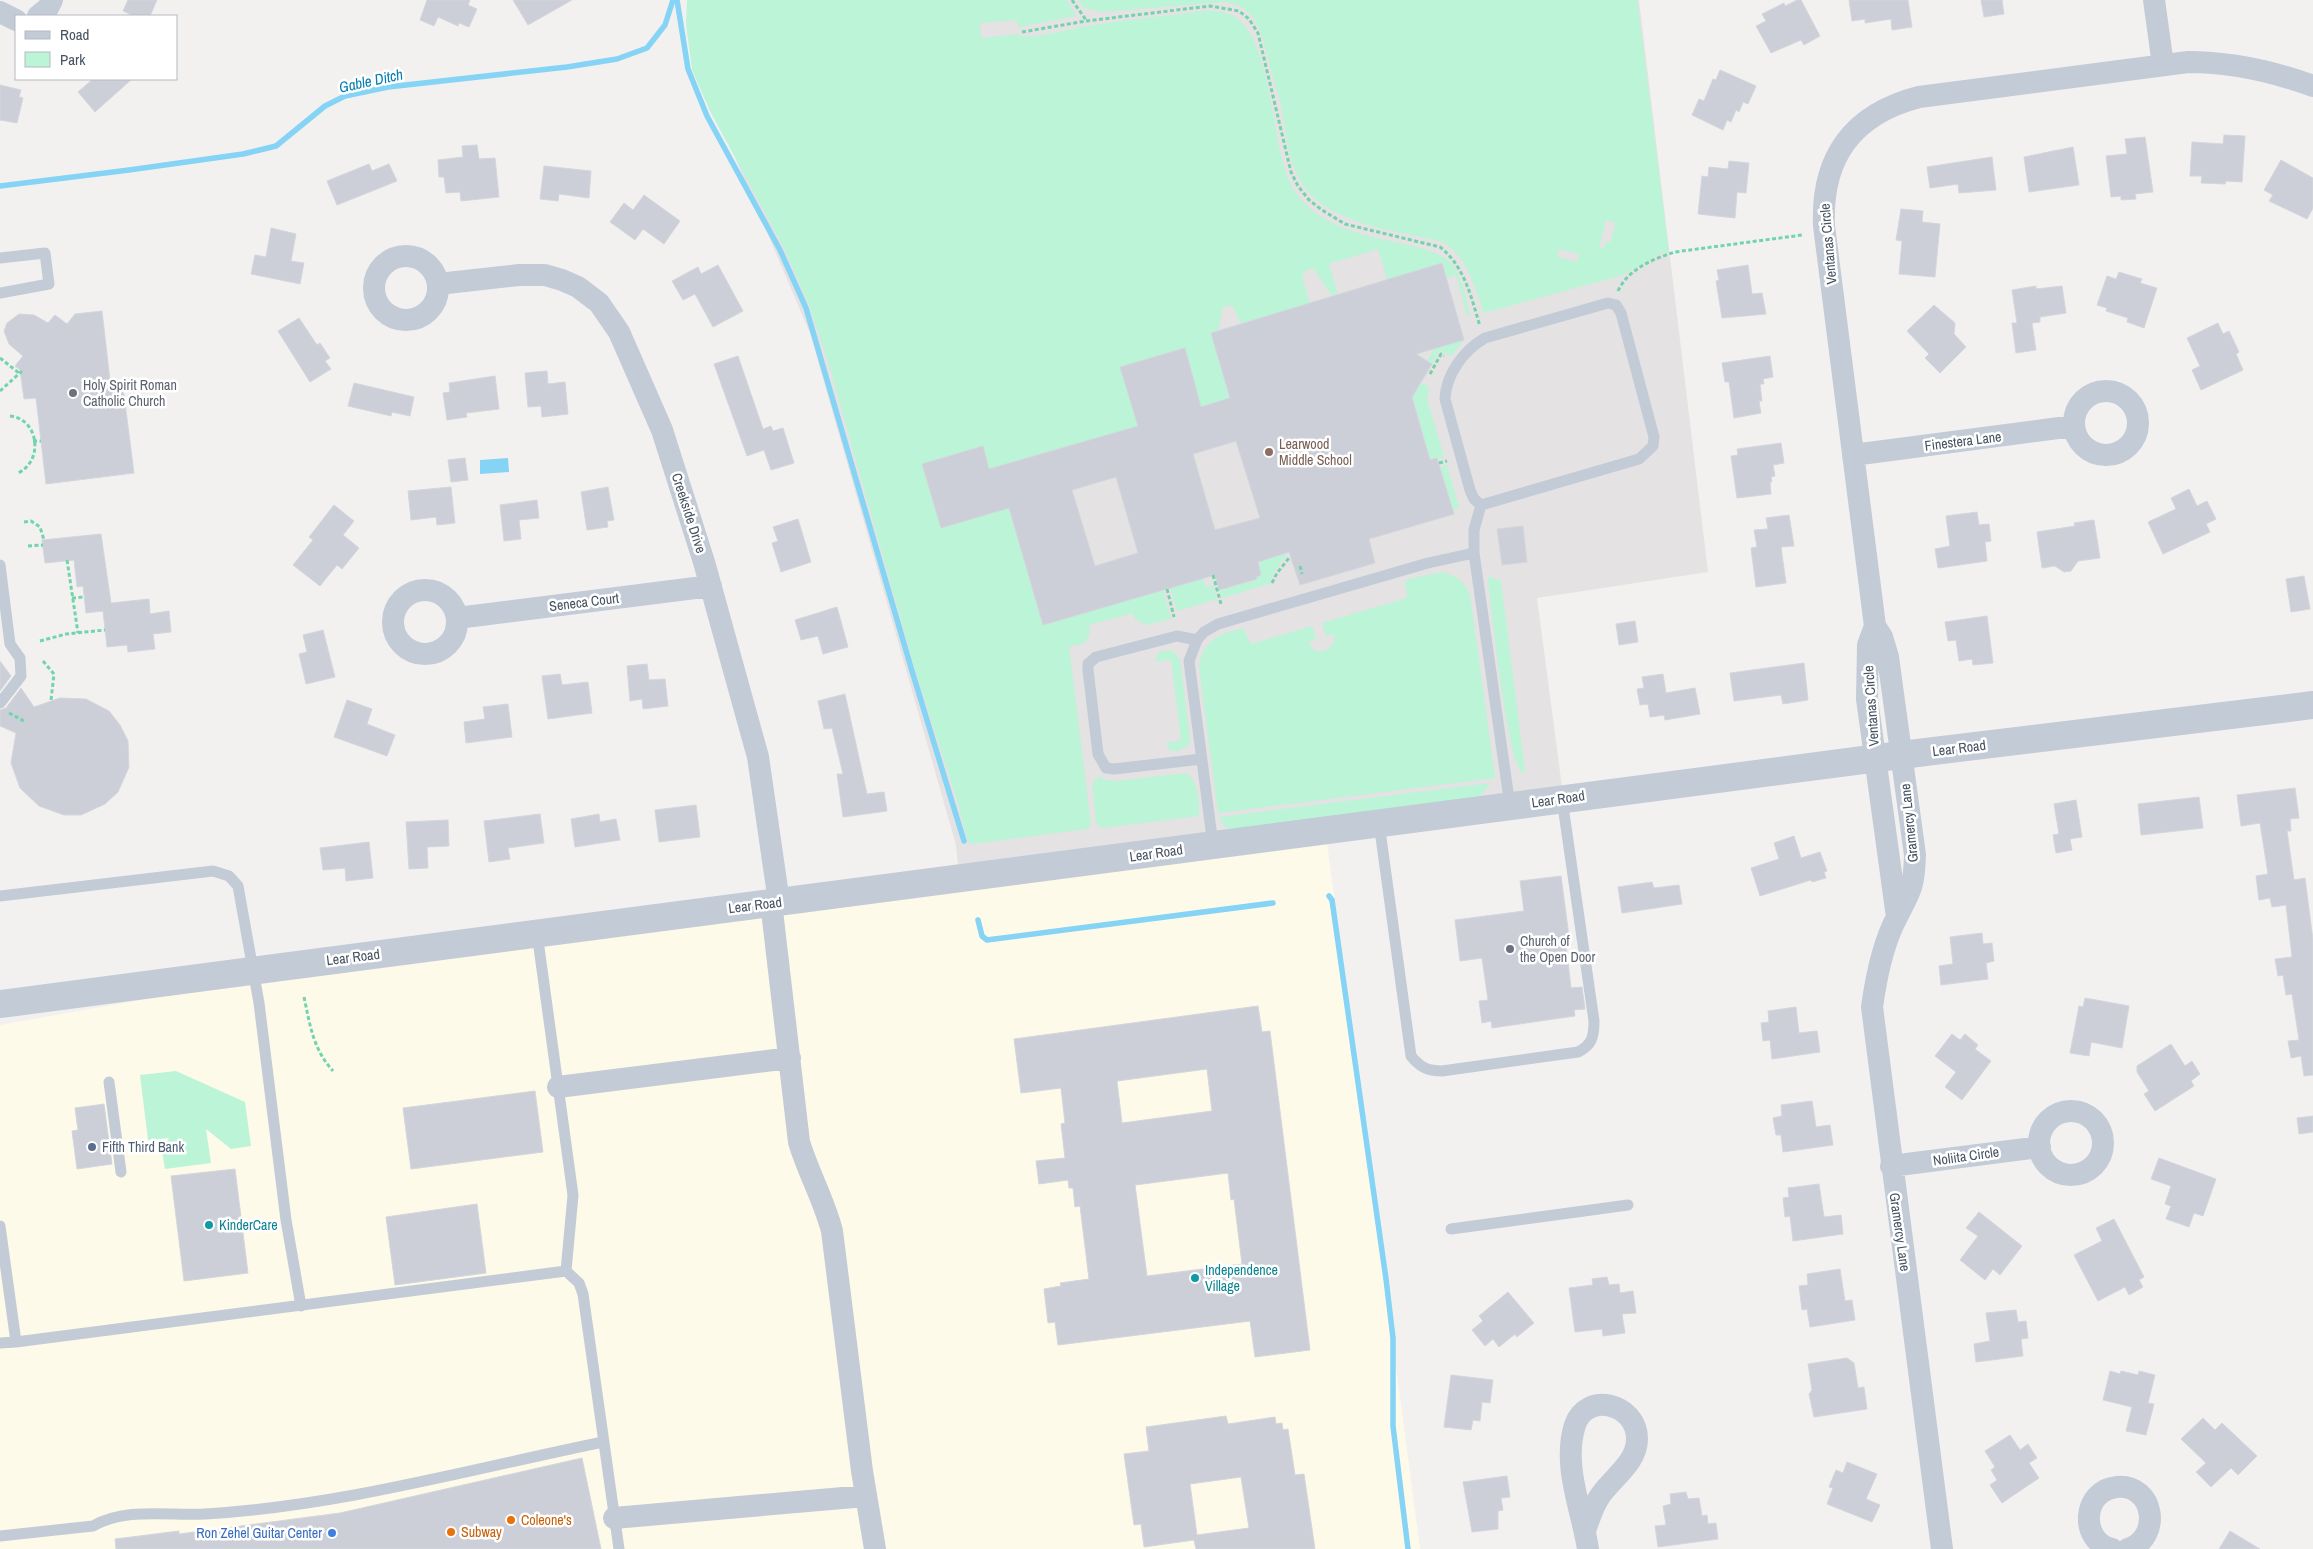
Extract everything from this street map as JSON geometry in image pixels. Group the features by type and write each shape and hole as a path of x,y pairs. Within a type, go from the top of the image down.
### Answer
{"street":[{"path":"39,15 48,8 52,0"},
{"path":"2154,0 2163,65"},
{"path":"0,12 15,20"},
{"name":"Ventanas Circle","path":"1888,756 1888,657 1882,637 1875,626 1823,208 1828,175 1838,152 1849,137 1879,112 1896,104 1919,97 2188,62 2236,65 2269,71 2313,86"},
{"name":"Creekside Drive","path":"438,284 519,275 545,275 578,287 599,303 620,332 662,430 696,532 758,757 775,902 799,1142 806,1164 827,1211 832,1231 866,1496 875,1549"},
{"name":"Finestera Lane","path":"1853,455 2074,426"},
{"name":"Seneca Court","path":"457,618 711,586"},
{"name":"Lear Road","path":"0,1004 1888,756 2313,705"},
{"name":"Gramercy Lane","path":"1888,756 1915,855 1914,875 1911,892 1896,917 1876,977 1872,1007 1891,1166 1942,1549"},
{"path":"558,1087 790,1058"},
{"name":"Noliita Circle","path":"1891,1166 2040,1147"},
{"path":"1604,1405 1615,1406 1626,1412 1635,1426 1637,1440 1633,1456 1599,1497 1587,1540 1578,1505 1572,1460 1572,1440 1575,1424 1580,1414 1590,1408 1604,1405"},
{"path":"2097,1546 2090,1530 2088,1517 2095,1499 2111,1488 2130,1489 2145,1500 2150,1510 2151,1522 2147,1534 2140,1543 2128,1549"},
{"path":"614,1518 866,1496"}],"lane":[{"path":"0,258 45,252 50,284 0,293"},
{"path":"1608,303 1616,305 1621,313 1654,437 1653,446 1639,459 1481,505 1474,499 1470,490 1445,399 1446,388 1462,357 1473,345 1485,338 1608,303"},
{"path":"1481,505 1474,530 1474,553 1510,806"},
{"path":"1213,845 1189,661 1197,640 1204,632 1218,624 1428,563 1474,553"},
{"path":"0,565 5,644 20,658 21,676 0,702"},
{"path":"1197,640 1177,636 1096,657 1088,664 1088,670 1098,754 1106,768 1114,769 1202,759"},
{"path":"1379,823 1411,1056 1419,1066 1430,1071 1452,1069 1578,1052 1588,1048 1594,1037 1594,1021 1562,799"},
{"path":"0,896 213,871 222,872 238,886 251,971 259,1003 286,1220 301,1306"},
{"path":"537,933 573,1195 566,1270"},
{"path":"109,1082 121,1172"},
{"path":"1451,1229 1628,1205"},
{"path":"0,1227 16,1342"},
{"path":"0,1344 566,1270"},
{"path":"566,1270 579,1283 583,1294 619,1549"},
{"path":"0,1536 94,1526 107,1518 147,1514 203,1514 326,1501 603,1442"}],"path":[{"path":"1072,0 1086,21"},
{"path":"1022,32 1086,21 1210,6 1239,11 1248,19 1258,33 1291,172 1298,186 1322,210 1345,224 1440,247 1452,257 1463,275 1485,338"},
{"path":"1613,304 1624,278 1658,258 1698,248 1802,235"},
{"path":"1430,374 1441,354 1447,357"},
{"path":"0,358 20,372 0,391"},
{"path":"10,416 21,418 30,426 35,455 33,461 26,469 18,473"},
{"path":"33,442 41,441"},
{"path":"1439,463 1448,461"},
{"path":"24,522 31,522 40,527 44,540"},
{"path":"28,546 43,545"},
{"path":"1272,583 1276,573 1289,558"},
{"path":"67,560 78,633"},
{"path":"1300,566 1302,574"},
{"path":"1213,575 1221,604"},
{"path":"1167,589 1174,617"},
{"path":"72,598 84,597"},
{"path":"40,641 78,633 105,630"},
{"path":"43,661 54,674 51,700"},
{"path":"8,713 24,721"},
{"path":"304,997 314,1044 322,1058 333,1071"}],"shaded area":[{"name":"Learwood Middle School","path":"690,0 1639,0 1708,572 1537,598 1562,787 958,865 956,845 810,333 701,78"},
{"path":"1327,843 1420,1549 0,1549 0,1025 231,984"}],"green space":[{"path":"687,0 1067,0 1076,16 1018,27 1017,20 980,23 981,38 1019,34 1021,37 1038,35 1088,26 1200,11 1226,13 1242,23 1254,41 1263,65 1279,147 1286,171 1294,190 1305,204 1333,224 1366,235 1417,247 1439,255 1451,263 1458,274 1470,316 1467,316 1456,275 1447,278 1443,263 1387,280 1378,249 1329,264 1338,295 1332,296 1313,268 1305,271 1302,276 1310,303 1241,324 1232,305 1223,307 1218,331 1211,333 1232,405 1201,407 1184,348 1120,367 1133,408 1152,422 999,466 999,469 990,471 983,446 922,464 1008,506 1043,624 1163,590 1171,619 1146,625 1135,619 1133,613 1089,625 1090,632 1085,643 1069,647 1091,825 1087,829 972,844 968,842 957,800 915,670 829,365 809,305 784,248 710,111 692,70 686,24"},
{"path":"1078,0 1637,0 1648,83 1634,85 1648,84 1669,252 1662,253 1623,275 1484,313 1464,264 1459,256 1443,242 1391,231 1356,221 1324,206 1303,186 1293,164 1281,106 1262,38 1256,22 1246,11 1225,2 1102,12 1084,8","holes":["1606,220 1616,223 1610,243 1606,242 1604,248 1599,248","1559,249 1579,254 1577,262 1557,257"]},
{"path":"1464,340 1451,356 1440,350 1432,364 1427,361 1434,349"},
{"path":"1412,377 1429,387 1427,399 1444,457 1430,460 1408,379"},
{"path":"1447,465 1459,508 1452,510 1440,467"},
{"path":"1287,553 1273,574 1269,584 1222,598 1219,590 1257,580 1256,577 1261,575 1258,562"},
{"path":"1441,572 1459,579 1470,595 1495,778 1218,813 1199,666 1204,650 1209,644 1220,636 1243,628 1251,644 1312,626 1316,639 1308,642 1315,651 1327,650 1334,642 1334,634 1326,636 1322,623 1407,598 1405,580"},
{"path":"1489,576 1501,581 1525,770 1522,773 1516,762 1506,714 1493,623 1488,582"},
{"path":"1203,578 1206,587 1213,585 1217,599 1177,611 1170,588"},
{"path":"1169,650 1174,652 1180,660 1190,738 1188,745 1178,751 1169,750 1166,743 1181,740 1171,660 1155,660 1159,652"},
{"path":"1185,773 1190,776 1196,786 1199,816 1102,828 1096,824 1092,784 1099,776 1105,780 1117,781"},
{"path":"1490,783 1480,797 1231,829 1224,826 1219,817"},
{"path":"176,1071 245,1102 251,1146 231,1149 206,1129 211,1163 165,1169 162,1151 169,1138 148,1140 140,1075"}],"water":[{"path":"508,458 509,472 480,474 480,460"}],"building":[{"path":"128,0 157,0 150,15 132,15 123,11"},
{"path":"427,0 470,0 468,5 477,9 469,27 459,23 458,26 438,17 434,26 420,20"},
{"path":"513,0 572,0 528,25"},
{"path":"1801,0 1820,36 1804,45 1801,40 1771,53 1756,26 1766,21 1762,14 1784,3 1785,6"},
{"path":"1849,0 1908,0 1912,27 1892,30 1891,19 1865,23 1865,19 1852,21"},
{"path":"1981,0 2002,0 2004,14 1984,17"},
{"path":"1720,70 1756,86 1748,104 1743,102 1739,112 1736,110 1731,122 1727,120 1723,130 1692,115 1699,99 1704,101 1713,79 1716,80"},
{"path":"92,80 131,80 95,112 78,92"},
{"path":"0,85 21,90 19,97 23,98 17,123 0,120"},
{"path":"2224,135 2245,136 2242,182 2226,181 2225,184 2201,183 2202,176 2190,176 2192,142 2223,144"},
{"path":"2145,137 2153,192 2135,194 2136,199 2121,200 2121,196 2111,197 2106,156 2127,154 2125,139"},
{"path":"477,145 479,159 495,158 499,197 461,201 460,192 446,193 444,177 439,177 438,160 463,157 462,146"},
{"path":"2073,147 2079,185 2029,192 2024,157"},
{"path":"1992,157 1996,190 1959,193 1958,184 1930,188 1927,167"},
{"path":"2281,160 2313,178 2313,208 2307,219 2269,201 2273,195 2264,190"},
{"path":"1729,161 1749,163 1746,193 1737,192 1735,218 1698,214 1702,176 1708,177 1709,167 1728,169"},
{"path":"369,164 372,171 389,164 397,181 337,205 327,181"},
{"path":"544,166 591,171 589,198 559,194 558,201 540,199"},
{"path":"644,195 680,221 664,244 643,229 635,240 610,222 624,203 633,210"},
{"path":"1901,209 1923,211 1922,222 1940,224 1935,277 1899,274 1902,241 1896,240"},
{"path":"271,228 296,234 291,261 304,263 300,284 251,274 255,255 266,257"},
{"name":"Learwood Middle School","path":"1442,263 1464,340 1416,354 1432,364 1412,397 1430,460 1437,458 1454,514 1369,539 1375,563 1300,585 1289,552 1258,562 1261,575 1256,577 1257,579 1219,590 1215,575 1043,625 1009,508 941,528 922,464 983,446 989,469 1138,426 1120,367 1185,348 1201,407 1230,398 1211,333","holes":["1236,441 1260,518 1215,530 1193,454","1116,477 1138,553 1095,566 1072,490"]},
{"path":"718,265 743,311 713,327 695,294 683,300 672,281 698,267 701,274"},
{"path":"1748,265 1752,294 1762,293 1766,314 1722,318 1716,281 1719,280 1717,270"},
{"path":"2119,272 2142,279 2140,283 2157,288 2144,328 2127,322 2128,318 2106,311 2107,308 2097,305 2107,276 2116,279"},
{"path":"2036,286 2036,289 2062,286 2066,313 2040,317 2040,322 2032,323 2036,350 2016,353 2012,323 2017,323 2012,290"},
{"path":"1934,305 1955,323 1954,334 1966,347 1940,373 1925,358 1929,354 1907,331"},
{"name":"Holy Spirit Roman Catholic Church","path":"102,311 111,389 123,387 134,473 46,484 36,398 24,399 20,370 15,366 23,356 9,344 4,331 7,323 19,314 34,315 48,323 55,315 67,324 75,314"},
{"path":"299,318 317,345 320,343 330,358 325,361 331,369 310,382 278,331"},
{"path":"2218,323 2223,334 2229,331 2239,352 2236,354 2243,370 2201,390 2192,370 2200,366 2187,338"},
{"path":"738,356 763,429 771,426 773,431 783,428 794,463 771,470 764,450 747,456 714,364"},
{"path":"1770,356 1773,377 1763,379 1764,384 1760,384 1762,401 1759,401 1761,413 1734,418 1729,382 1725,382 1722,363"},
{"path":"547,371 548,384 565,382 568,414 542,417 541,406 528,407 525,373"},
{"path":"495,376 499,409 466,413 467,417 447,420 443,393 450,392 449,383"},
{"path":"354,383 414,397 410,416 392,412 391,416 348,406"},
{"path":"1781,443 1784,463 1773,465 1775,476 1771,477 1771,494 1737,498 1731,456 1738,455 1737,449"},
{"path":"465,458 468,480 451,482 448,460"},
{"path":"451,487 455,523 437,525 436,517 411,520 408,491"},
{"path":"608,487 614,520 607,521 608,527 587,530 581,492"},
{"path":"2189,489 2197,506 2207,501 2216,519 2206,524 2210,532 2163,554 2148,522 2176,509 2171,498"},
{"path":"537,500 539,518 519,520 521,539 504,541 500,505"},
{"path":"334,505 354,521 343,535 359,548 342,569 337,565 320,586 293,565 313,540 309,537"},
{"path":"1977,512 1979,525 1989,524 1991,541 1985,542 1987,561 1938,568 1935,549 1950,546 1946,516"},
{"path":"1789,515 1794,546 1781,547 1786,583 1756,587 1751,548 1757,547 1754,530 1768,529 1766,518"},
{"path":"798,519 811,562 781,572 772,543 778,541 773,527"},
{"path":"2094,520 2100,558 2078,561 2071,571 2064,572 2055,566 2042,568 2037,532 2075,526 2074,523"},
{"path":"1523,526 1527,562 1502,565 1497,529"},
{"path":"101,534 111,603 149,599 150,614 169,611 171,632 153,634 155,649 128,652 127,645 107,647 103,611 86,613 83,586 77,587 74,560 45,563 42,540"},
{"path":"2304,576 2310,609 2291,612 2286,579"},
{"path":"837,607 848,647 823,654 818,636 801,640 795,620"},
{"path":"1987,616 1993,663 1973,665 1972,659 1959,661 1956,640 1948,641 1945,622"},
{"path":"1635,621 1638,642 1619,645 1616,624"},
{"path":"323,630 335,677 306,684 299,654 307,652 303,635"},
{"path":"0,661 11,676 0,691"},
{"path":"1804,663 1808,700 1783,704 1781,695 1734,701 1730,673"},
{"path":"647,664 649,680 665,679 668,706 643,709 642,699 630,701 627,666"},
{"path":"560,674 562,685 588,682 592,713 548,719 542,676"},
{"path":"1663,674 1666,693 1695,688 1700,714 1665,720 1664,715 1650,717 1648,704 1640,705 1637,689 1644,688 1642,677"},
{"path":"21,688 34,707 60,698 86,699 109,711 120,725 128,741 129,767 118,792 105,804 81,815 64,815 39,806 20,788 11,763 16,733 0,726 0,710 6,708"},
{"path":"845,694 867,794 884,792 887,811 843,817 837,774 843,774 832,728 824,729 818,701"},
{"path":"347,700 372,709 367,724 395,735 387,756 334,737"},
{"path":"508,704 512,737 466,743 464,722 485,719 483,707"},
{"path":"2295,788 2299,818 2290,819 2291,831 2287,831 2294,880 2305,878 2313,940 2313,1075 2304,1076 2301,1056 2291,1058 2288,1041 2299,1040 2292,994 2286,995 2283,975 2278,976 2275,959 2292,957 2286,905 2272,907 2270,898 2259,900 2256,876 2268,874 2260,823 2241,826 2237,795"},
{"path":"2199,797 2203,828 2141,835 2138,804"},
{"path":"2076,800 2082,837 2070,839 2072,850 2056,853 2053,835 2059,834 2054,804"},
{"path":"696,805 700,837 659,842 655,810"},
{"path":"540,814 544,843 508,848 510,859 489,862 484,821"},
{"path":"599,814 600,822 616,819 620,840 575,847 571,819"},
{"path":"448,820 449,846 427,847 428,868 409,869 406,822"},
{"path":"1794,836 1801,858 1820,852 1827,871 1824,872 1826,878 1812,882 1811,880 1760,896 1751,868 1779,859 1774,843"},
{"path":"369,842 373,878 346,881 345,868 323,870 320,848"},
{"name":"Church of the Open Door","path":"1561,876 1570,944 1566,945 1571,988 1582,987 1585,1009 1574,1010 1575,1016 1492,1028 1491,1021 1482,1023 1479,1001 1488,1000 1482,958 1460,961 1455,920 1524,911 1520,881"},
{"path":"1652,882 1654,888 1679,885 1682,904 1622,913 1618,887"},
{"path":"1982,933 1983,944 1992,943 1994,961 1986,963 1988,979 1941,985 1939,966 1953,964 1950,937"},
{"path":"2085,998 2129,1006 2122,1048 2091,1042 2089,1056 2070,1053 2079,1006 2083,1007"},
{"name":"Independence Village","path":"1258,1006 1262,1032 1270,1031 1310,1350 1255,1357 1250,1321 1058,1345 1055,1322 1048,1323 1044,1289 1061,1286 1060,1283 1089,1279 1080,1206 1075,1207 1073,1188 1069,1188 1068,1180 1039,1184 1036,1161 1065,1158 1061,1124 1065,1123 1061,1088 1021,1093 1014,1039","holes":["1207,1069 1212,1111 1122,1123 1117,1081","1228,1173 1231,1200 1234,1199 1242,1264 1147,1276 1135,1185"]},
{"path":"1796,1007 1799,1033 1817,1031 1820,1052 1772,1059 1770,1040 1763,1041 1761,1023 1769,1022 1768,1011"},
{"path":"1952,1034 1960,1040 1965,1034 1978,1045 1975,1049 1991,1061 1962,1100 1945,1087 1956,1072 1935,1056"},
{"path":"2171,1044 2185,1066 2192,1061 2200,1074 2191,1081 2194,1086 2155,1111 2144,1094 2149,1091 2137,1072 2137,1066"},
{"path":"535,1091 543,1152 411,1169 403,1108"},
{"path":"1812,1101 1816,1127 1830,1125 1833,1145 1783,1152 1781,1135 1776,1135 1773,1118 1782,1116 1781,1105"},
{"name":"Fifth Third Bank","path":"104,1104 112,1164 77,1169 72,1131 78,1130 75,1108"},
{"path":"2313,1116 2313,1132 2299,1134 2297,1118"},
{"path":"2159,1158 2216,1179 2203,1216 2194,1213 2189,1227 2166,1219 2171,1206 2165,1204 2171,1186 2151,1179"},
{"name":"KinderCare","path":"235,1169 248,1273 184,1281 171,1176"},
{"path":"1819,1184 1824,1217 1841,1215 1843,1234 1793,1241 1790,1216 1785,1217 1783,1198 1789,1197 1788,1188"},
{"path":"477,1204 486,1273 395,1285 386,1217"},
{"path":"1979,1212 2022,1246 2000,1275 1993,1269 1985,1280 1960,1260 1978,1236 1966,1228"},
{"path":"2114,1219 2144,1277 2139,1280 2143,1287 2129,1295 2125,1287 2098,1301 2074,1255 2102,1241 2096,1228"},
{"path":"1840,1269 1845,1301 1852,1300 1855,1320 1810,1327 1807,1309 1802,1310 1799,1286 1808,1285 1807,1274"},
{"path":"1607,1277 1609,1285 1619,1284 1620,1293 1633,1291 1636,1313 1622,1314 1625,1333 1603,1336 1602,1329 1575,1332 1569,1288 1593,1285 1592,1279"},
{"path":"1508,1292 1534,1323 1517,1337 1515,1334 1499,1347 1493,1339 1485,1346 1472,1330 1483,1321 1479,1316"},
{"path":"2016,1310 2018,1322 2026,1321 2028,1338 2021,1339 2023,1356 1976,1362 1974,1344 1990,1341 1986,1313"},
{"path":"1847,1358 1854,1363 1858,1388 1864,1387 1867,1409 1814,1417 1809,1394 1812,1390 1808,1364"},
{"path":"2110,1371 2120,1374 2121,1371 2138,1375 2139,1371 2155,1375 2148,1403 2154,1404 2146,1435 2126,1431 2132,1407 2103,1400"},
{"path":"1451,1375 1493,1380 1490,1403 1482,1402 1480,1421 1473,1420 1471,1430 1444,1427"},
{"path":"1226,1416 1228,1424 1275,1417 1276,1424 1282,1423 1283,1430 1288,1429 1295,1475 1304,1474 1315,1549 1196,1549 1194,1540 1144,1547 1141,1524 1134,1525 1124,1454 1149,1451 1146,1427","holes":["1241,1477 1249,1528 1197,1535 1190,1484"]},
{"path":"2203,1418 2215,1430 2222,1423 2257,1456 2238,1475 2231,1468 2211,1487 2196,1472 2206,1463 2181,1439"},
{"path":"2010,1435 2020,1450 2028,1444 2037,1458 2029,1463 2039,1478 2002,1503 1990,1485 1997,1480 1991,1470 1995,1467 1985,1451"},
{"path":"582,1458 601,1549 116,1549 115,1539 179,1531 179,1534 340,1513"},
{"path":"1847,1462 1877,1474 1866,1499 1880,1505 1872,1522 1827,1504 1833,1488 1829,1487 1836,1470 1843,1473"},
{"path":"1507,1476 1510,1497 1501,1498 1503,1510 1498,1511 1498,1529 1472,1532 1463,1482"},
{"path":"1686,1492 1688,1499 1699,1498 1702,1516 1707,1515 1708,1524 1716,1523 1718,1539 1658,1547 1655,1526 1666,1525 1663,1506 1671,1504 1670,1494"},
{"path":"2230,1531 2260,1549 2219,1549"}],"waterway":[{"name":"Gable Ditch","path":"0,186 243,154 276,146 325,106 345,96 388,87 567,67 617,59 647,48 665,25 673,0"},
{"path":"677,0 688,69 707,116 780,250 806,308 912,671 964,841"},
{"path":"1329,896 1332,900 1386,1279 1393,1338 1393,1426 1408,1549"},
{"path":"978,920 982,936 987,940 1273,903"}],"place":[{"name":"Holy Spirit Roman Catholic Church","path":"73,393"},
{"name":"Learwood Middle School","path":"1269,452"},
{"name":"Church of the Open Door","path":"1510,949"},
{"name":"Fifth Third Bank","path":"92,1147"},
{"name":"KinderCare","path":"209,1225"},
{"name":"Independence Village","path":"1195,1278"},
{"name":"Coleone's","path":"511,1520"},
{"name":"Subway","path":"451,1532"},
{"name":"Ron Zehel Guitar Center","path":"332,1533"}]}
